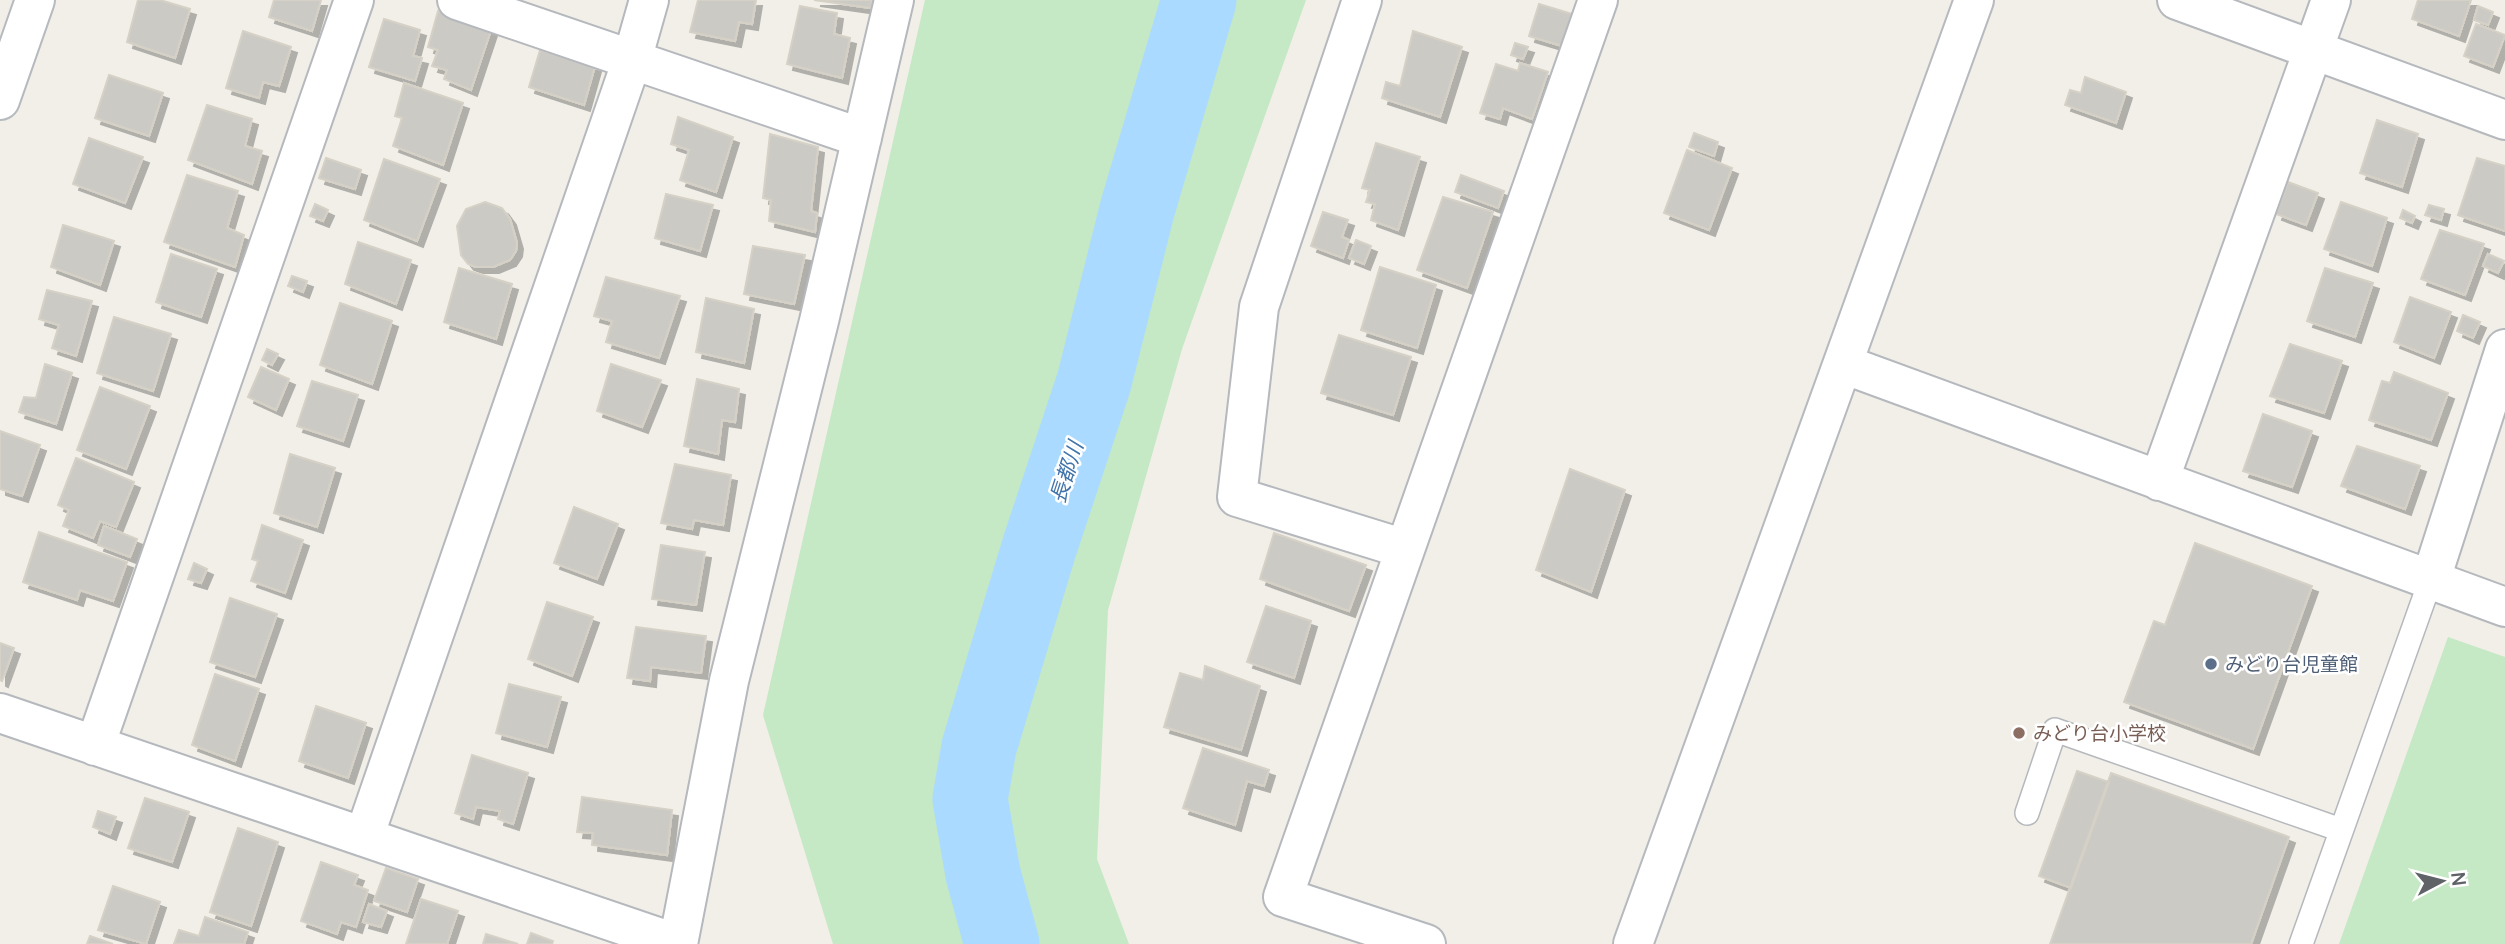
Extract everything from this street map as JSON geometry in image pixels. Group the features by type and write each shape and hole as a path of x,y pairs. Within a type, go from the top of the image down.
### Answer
{"street":[{"path":"0,100 35,0"},
{"path":"95,746 354,0"},
{"path":"457,0 862,138"},
{"path":"364,837 632,60 649,0"},
{"path":"0,713 678,944 729,681 819,321 894,0"},
{"path":"1362,0 1259,307 1237,497 1405,549"},
{"path":"1426,944 1283,897 1598,0"},
{"path":"1633,944 1974,0"},
{"path":"2177,0 2505,120"},
{"path":"2159,481 2331,0"},
{"path":"2431,579 2505,349"},
{"path":"1843,364 2505,607"}],"lane":[{"path":"2301,944 2431,579"},
{"path":"2027,813 2055,730 2341,830"}],"green space":[{"path":"925,0 1306,0 1182,349 1108,610 1097,859 1129,944 833,944 763,715"},
{"path":"2448,637 2505,657 2505,944 2339,944"}],"building":[{"path":"138,0 160,0 190,9 175,58 127,42"},
{"path":"274,0 321,0 312,31 269,17"},
{"path":"698,0 756,0 752,24 739,22 735,41 690,32"},
{"path":"814,0 872,0 871,8"},
{"path":"2418,0 2471,0 2459,36 2412,19"},
{"path":"1539,4 1572,14 1562,46 1529,36"},
{"path":"800,6 837,13 834,34 850,38 842,78 787,64"},
{"path":"2478,6 2493,12 2488,25 2474,20"},
{"path":"438,11 492,27 471,90 444,79 447,70 432,66 438,50 428,47"},
{"path":"384,19 420,30 413,56 422,58 415,81 369,67"},
{"path":"2476,24 2505,35 2493,67 2464,56"},
{"path":"243,31 291,47 279,86 263,82 259,98 226,88"},
{"path":"1413,31 1462,47 1440,117 1382,98 1386,82 1400,86"},
{"path":"1515,43 1528,47 1523,59 1511,55"},
{"path":"540,50 595,66 584,105 529,87"},
{"path":"1520,63 1548,72 1532,119 1503,108 1500,119 1480,113 1496,64 1518,71"},
{"path":"109,75 163,93 149,136 95,118"},
{"path":"2085,77 2126,92 2116,123 2065,105 2070,90 2081,93"},
{"path":"404,83 463,103 443,165 393,146 402,118 395,116"},
{"path":"207,105 252,119 245,146 262,151 252,184 188,160"},
{"path":"678,117 733,137 716,192 680,180 689,150 671,144"},
{"path":"2377,120 2418,134 2402,187 2360,173"},
{"path":"1694,133 1718,142 1714,156 1689,147"},
{"path":"770,134 818,147 811,211 817,213 815,232 769,221 771,200 763,198"},
{"path":"89,138 143,157 125,203 73,184"},
{"path":"1376,143 1420,157 1398,230 1371,220 1375,204 1366,202 1370,190 1362,188"},
{"path":"1687,150 1732,168 1709,230 1664,213"},
{"path":"326,158 361,170 355,189 319,178"},
{"path":"2477,158 2505,166 2505,231 2458,215"},
{"path":"384,159 440,179 417,241 364,220"},
{"path":"187,175 238,191 227,228 244,235 235,267 164,242"},
{"path":"1461,175 1504,191 1498,208 1455,192"},
{"path":"2288,182 2318,193 2306,225 2276,214"},
{"path":"666,194 713,205 700,251 655,238"},
{"path":"1443,197 1493,212 1467,288 1417,270"},
{"path":"485,202 502,208 510,219 517,243 516,251 510,260 493,267 476,267 468,264 461,255 457,226 466,209"},
{"path":"2341,202 2387,218 2372,266 2324,249"},
{"path":"315,204 328,210 323,221 310,216"},
{"path":"2429,205 2444,209 2441,220 2425,215"},
{"path":"2403,210 2415,216 2412,223 2400,218"},
{"path":"1323,212 1348,220 1342,237 1349,240 1343,258 1311,246"},
{"path":"63,225 114,241 100,285 51,267"},
{"path":"2440,230 2484,244 2465,295 2421,279"},
{"path":"1356,240 1371,246 1364,264 1349,258"},
{"path":"358,242 411,260 396,304 345,284"},
{"path":"753,246 805,255 794,304 744,294"},
{"path":"171,254 217,269 201,317 156,302"},
{"path":"2488,254 2504,261 2498,273 2483,266"},
{"path":"1380,267 1436,285 1417,348 1361,330"},
{"path":"459,268 512,284 496,339 444,322"},
{"path":"2325,268 2373,283 2355,337 2307,321"},
{"path":"292,276 307,281 303,292 288,286"},
{"path":"606,277 680,296 659,358 606,342 612,321 594,316"},
{"path":"47,290 92,301 76,356 52,348 59,325 39,319"},
{"path":"2410,297 2451,312 2434,358 2394,342"},
{"path":"706,298 754,309 744,363 696,352"},
{"path":"340,303 392,321 372,384 320,365"},
{"path":"2463,315 2480,322 2473,338 2457,331"},
{"path":"114,317 171,334 153,391 97,373"},
{"path":"1339,335 1411,357 1393,415 1321,393"},
{"path":"2290,344 2342,361 2324,413 2270,396"},
{"path":"267,349 278,354 272,365 262,360"},
{"path":"45,364 72,373 56,424 19,412 24,397 36,398"},
{"path":"611,364 661,380 642,427 597,411"},
{"path":"261,367 289,379 276,410 248,397"},
{"path":"2394,372 2448,393 2431,440 2369,420 2382,381 2390,383"},
{"path":"697,379 739,389 735,422 722,420 718,454 684,446"},
{"path":"312,381 358,395 343,441 297,426"},
{"path":"100,387 150,406 126,469 77,450"},
{"path":"2263,414 2312,431 2292,487 2243,471"},
{"path":"0,431 40,445 22,496 0,489"},
{"path":"2357,446 2420,466 2405,509 2341,486"},
{"path":"290,454 335,468 317,527 274,513"},
{"path":"76,458 134,482 116,527 100,521 93,538 63,526 69,510 58,505"},
{"path":"675,464 731,475 723,525 694,520 692,529 661,523"},
{"path":"1570,469 1625,490 1591,592 1536,570"},
{"path":"574,507 618,524 597,579 554,563"},
{"path":"262,525 303,540 285,593 251,581 258,561 252,559"},
{"path":"104,526 137,539 130,557 98,545"},
{"path":"39,532 127,562 113,601 80,590 77,600 23,582"},
{"path":"1274,533 1366,565 1349,611 1260,579"},
{"name":"みどり台児童館","path":"2195,543 2312,586 2253,749 2124,702 2154,621 2165,625"},
{"path":"661,545 705,552 696,605 652,599"},
{"path":"194,563 207,569 201,583 188,579"},
{"path":"230,598 277,614 255,677 210,662"},
{"path":"547,602 593,617 572,676 528,659"},
{"path":"1266,606 1311,621 1294,678 1247,662"},
{"path":"636,627 706,636 701,673 651,667 650,681 627,678"},
{"path":"0,643 14,648 2,681 0,680"},
{"path":"1205,666 1260,686 1241,750 1164,727 1180,673 1203,680"},
{"path":"215,674 259,689 235,761 192,745"},
{"path":"509,684 561,697 547,747 496,733"},
{"path":"316,706 366,723 348,778 299,761"},
{"path":"1203,748 1269,770 1264,786 1247,781 1235,825 1183,808"},
{"path":"472,755 528,773 513,824 498,819 500,811 476,807 473,819 455,813"},
{"path":"2077,771 2109,782 2071,888 2039,876"},
{"path":"2111,773 2289,837 2251,944 2050,944"},
{"path":"582,797 672,810 667,855 592,845 593,833 577,832"},
{"path":"145,798 189,812 172,862 128,848"},
{"path":"98,811 116,817 110,834 93,827"},
{"path":"238,828 278,842 251,926 210,912"},
{"path":"321,862 358,875 354,885 368,890 356,927 341,922 337,934 301,921"},
{"path":"386,868 418,879 407,912 374,901"},
{"path":"113,886 160,902 146,944 98,930"},
{"path":"421,899 458,911 447,944 406,944"},
{"path":"369,904 387,911 381,927 363,922"},
{"path":"205,917 248,932 244,944 174,944 179,930 199,936"},
{"path":"531,933 553,941 552,944 527,944"},
{"path":"486,934 518,944 483,944"},
{"path":"90,936 113,944 87,944"}],"waterway":[{"name":"長都川","path":"1002,944 983,874 970,799 979,747 1039,548 1094,382 1137,210 1199,0"}],"place":[{"name":"みどり台児童館","path":"2211,664"},
{"name":"みどり台小学校","path":"2019,733"}]}
